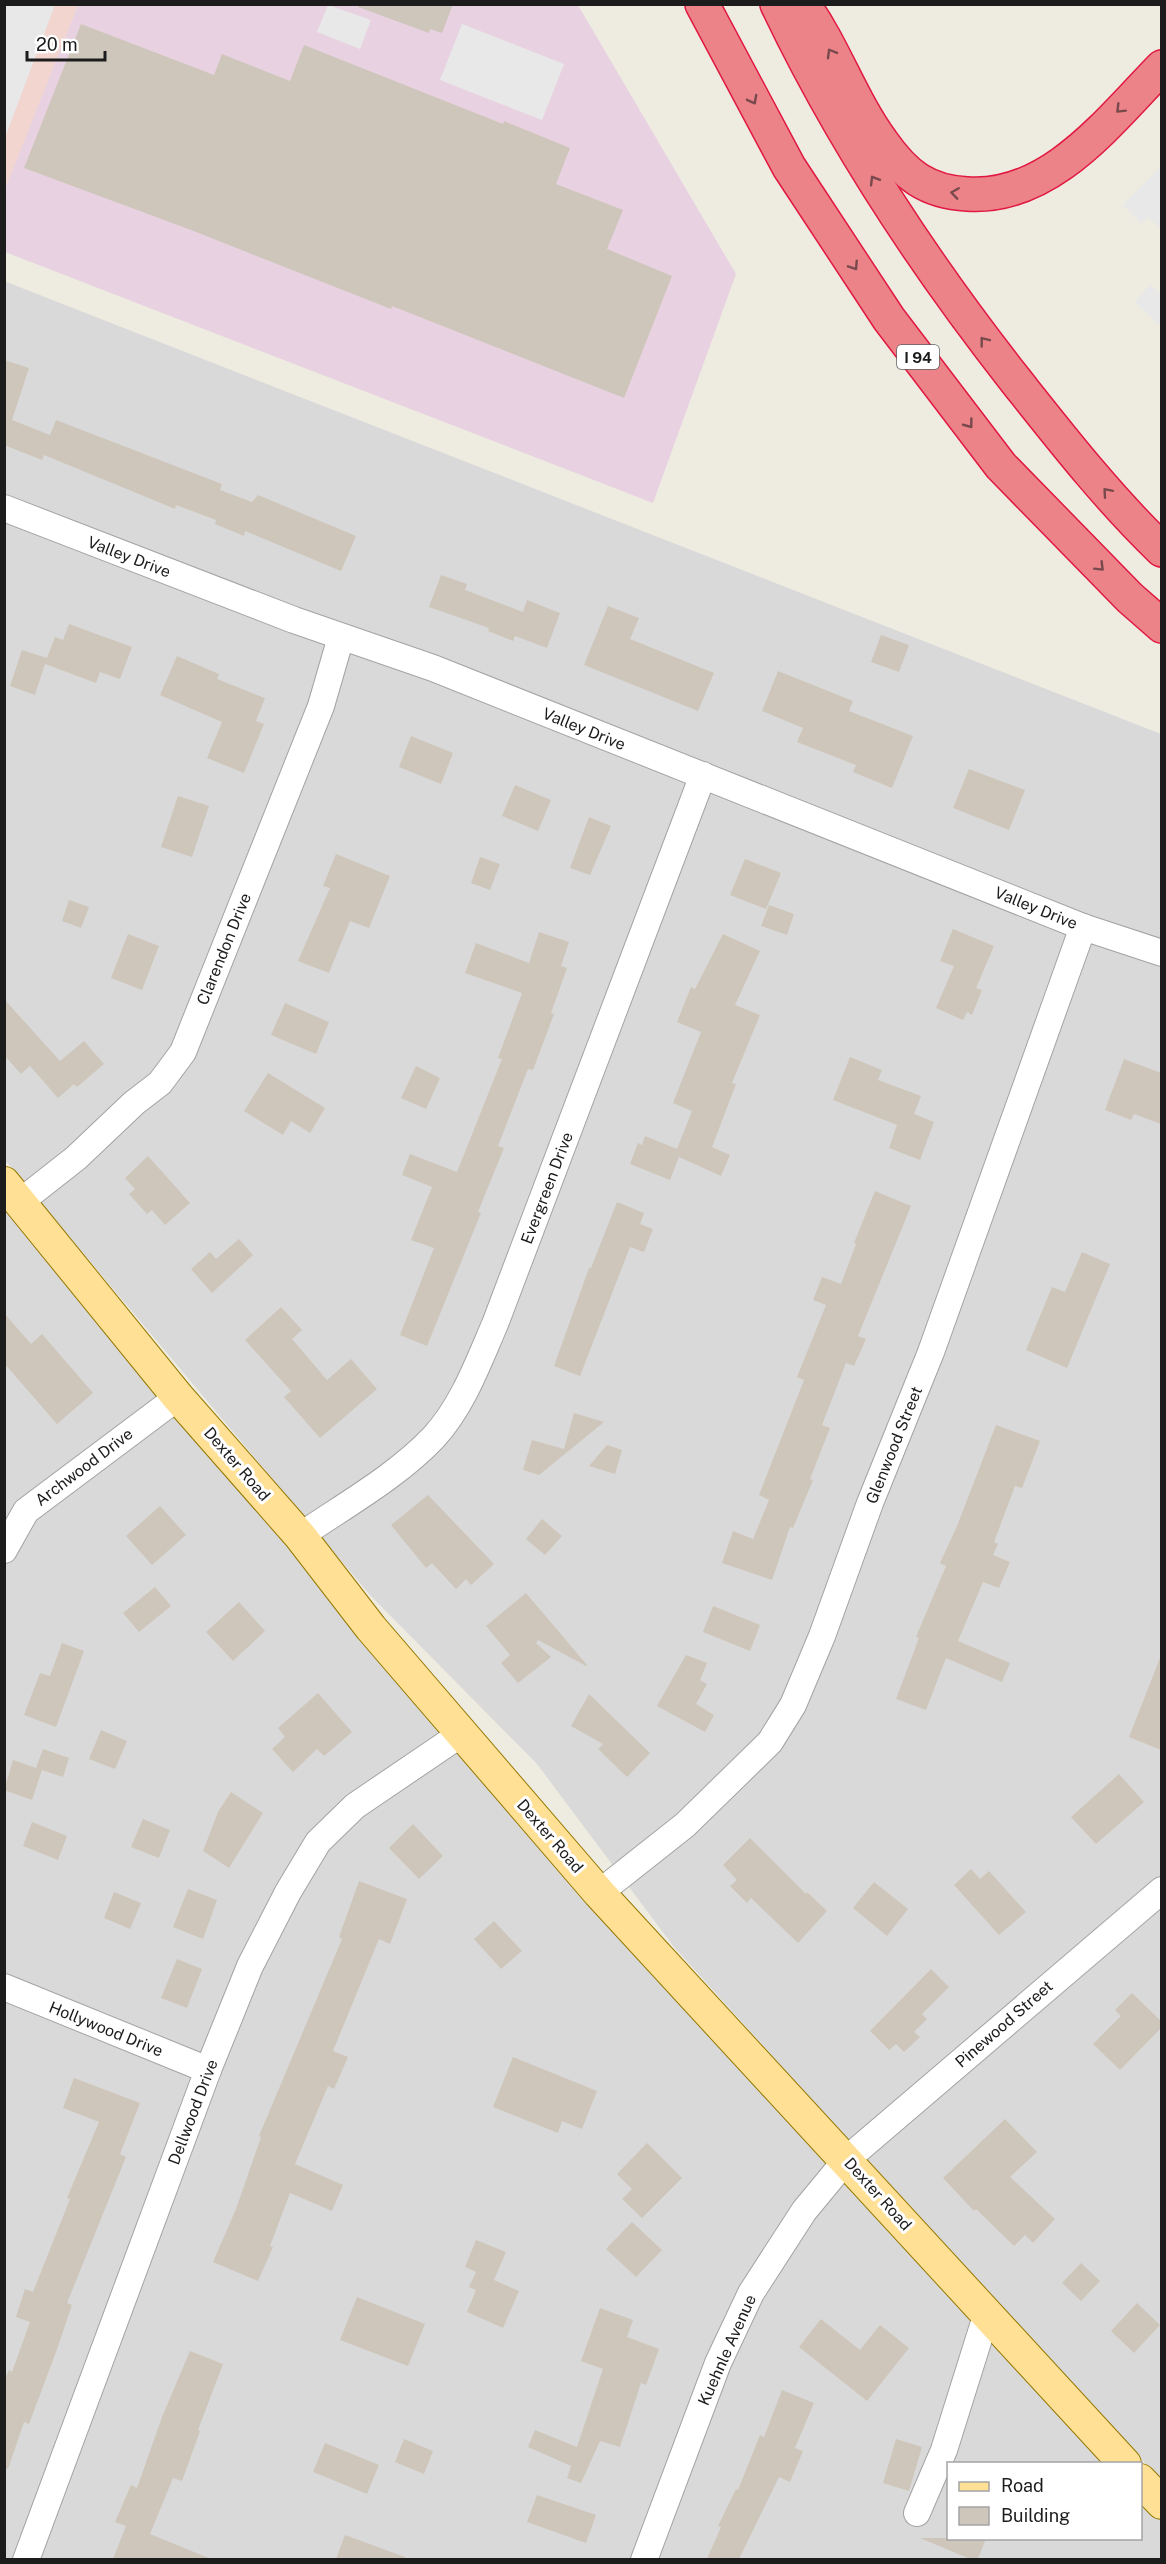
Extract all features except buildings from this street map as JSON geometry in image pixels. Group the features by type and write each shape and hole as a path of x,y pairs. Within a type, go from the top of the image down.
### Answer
{"highway":[{"path":"702,4 726,48"},
{"name":"I 94","path":"708,4 726,48 789,167 889,319 1001,466 1130,598 1161,626"},
{"path":"777,4 802,58 889,204 960,309 1063,442 1161,550"},
{"path":"803,4 881,142 905,171 931,188 952,193 986,196 1012,190 1036,180 1080,150 1161,67"}],"main road":[{"name":"Dexter Road","path":"12,1193 178,1396 300,1536 371,1628 599,1893 847,2159 1124,2462"}],"street":[{"name":"Valley Drive","path":"4,508 341,637 433,668 1083,927 1161,953"},
{"name":"Clarendon Drive","path":"12,1193 76,1158 134,1103 159,1083 183,1052 321,706 341,637"},
{"name":"Evergreen Drive","path":"300,1536 399,1468 435,1436 466,1392 495,1324 703,775"},
{"name":"Glenwood Street","path":"599,1893 693,1818 770,1742 793,1705 822,1636 870,1503 931,1352 1083,927"},
{"name":"Archwood Drive","path":"4,1550 26,1511 178,1396"},
{"name":"Dellwood Drive","path":"26,2559 208,2070 250,1966 288,1892 318,1842 355,1806 461,1734"},
{"name":"Pinewood Street","path":"847,2159 1161,1890"},
{"name":"Hollywood Drive","path":"4,1987 208,2070"},
{"name":"Kuehnle Avenue","path":"644,2559 718,2363 751,2293 804,2211 847,2159"},
{"path":"917,2513 947,2439 987,2313"}],"shaded area":[{"path":"4,5 55,5 5,138"},
{"path":"5,5 78,5 5,192"},
{"path":"78,5 578,5 736,274 653,503 5,252 4,192"},
{"path":"328,5 371,20 360,49 317,32"},
{"path":"462,24 564,64 542,120 440,80"},
{"path":"1161,166 1161,229 1148,217 1141,224 1123,205"},
{"path":"4,281 1161,734 1161,2479 1090,2407 674,1947 537,1764 370,1595 5,1160"},
{"path":"1150,284 1161,295 1161,327 1135,302"},
{"path":"4,1205 1107,2462 947,2462 947,2540 1142,2540 1142,2498 1161,2519 1161,2559 5,2559"}]}
